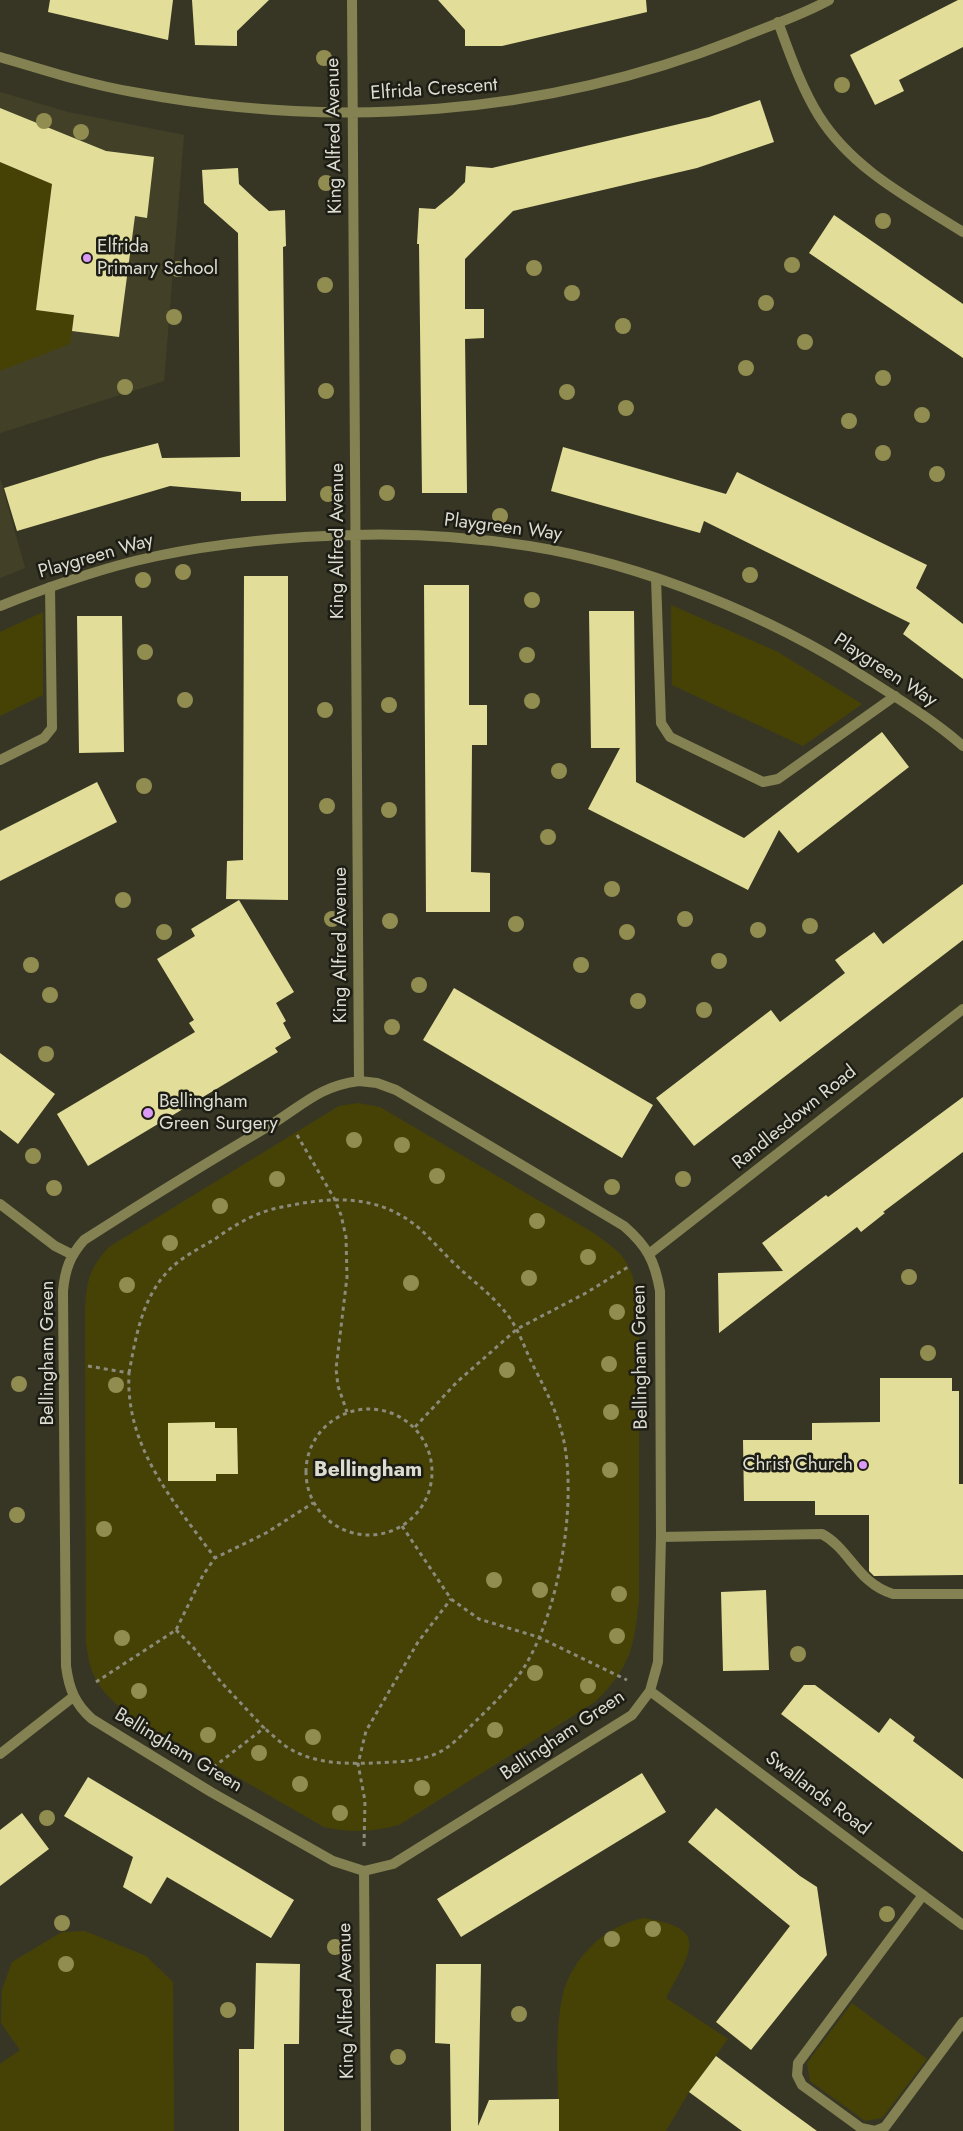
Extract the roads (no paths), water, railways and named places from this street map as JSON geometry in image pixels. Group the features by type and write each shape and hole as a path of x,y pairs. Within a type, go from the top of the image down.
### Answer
{"street":[{"name":"King Alfred Avenue","path":"352,0 359,1081"},
{"name":"Elfrida Crescent","path":"0,57 74,79 174,99 264,109 352,113 451,109 552,95 648,70 707,51 827,1"},
{"path":"778,22 797,72 819,116 838,142 862,166 963,232"},
{"name":"Playgreen Way","path":"0,606 50,587 118,565 186,550 258,540 356,534 476,539 531,546 585,558 656,578 732,606 804,640 895,696 963,746"},
{"path":"656,578 661,723 670,737 763,782 778,779 895,696"},
{"path":"0,760 44,738 52,728 50,587"},
{"name":"Randlesdown Road","path":"649,1254 963,1009"},
{"name":"Bellingham Green","path":"359,1081 377,1083 396,1090 624,1226 640,1240 649,1254 656,1268 660,1291 658,1662 650,1691 632,1715 534,1778 393,1864 364,1871 333,1861 194,1782 92,1719 81,1709 73,1697 66,1666 63,1291 64,1273 71,1254 84,1240 284,1116 321,1090 340,1083 359,1081"},
{"path":"0,1204 55,1246 71,1254"},
{"path":"660,1537 822,1534 831,1539 859,1573 884,1591 893,1594 963,1594"},
{"name":"Swallands Road","path":"650,1691 963,1925"},
{"path":"0,1754 73,1697"},
{"name":"King Alfred Avenue","path":"364,1871 366,2131"},
{"path":"923,1894 798,2063 797,2074 802,2085 861,2128 875,2131 885,2127 963,2022"}],"place":[{"name":"Elfrida Primary School","path":"87,258"},
{"name":"Bellingham Green Surgery","path":"148,1113"},
{"name":"Christ Church","path":"863,1465"}],"district":[{"name":"Bellingham","path":"368,1471"}]}
